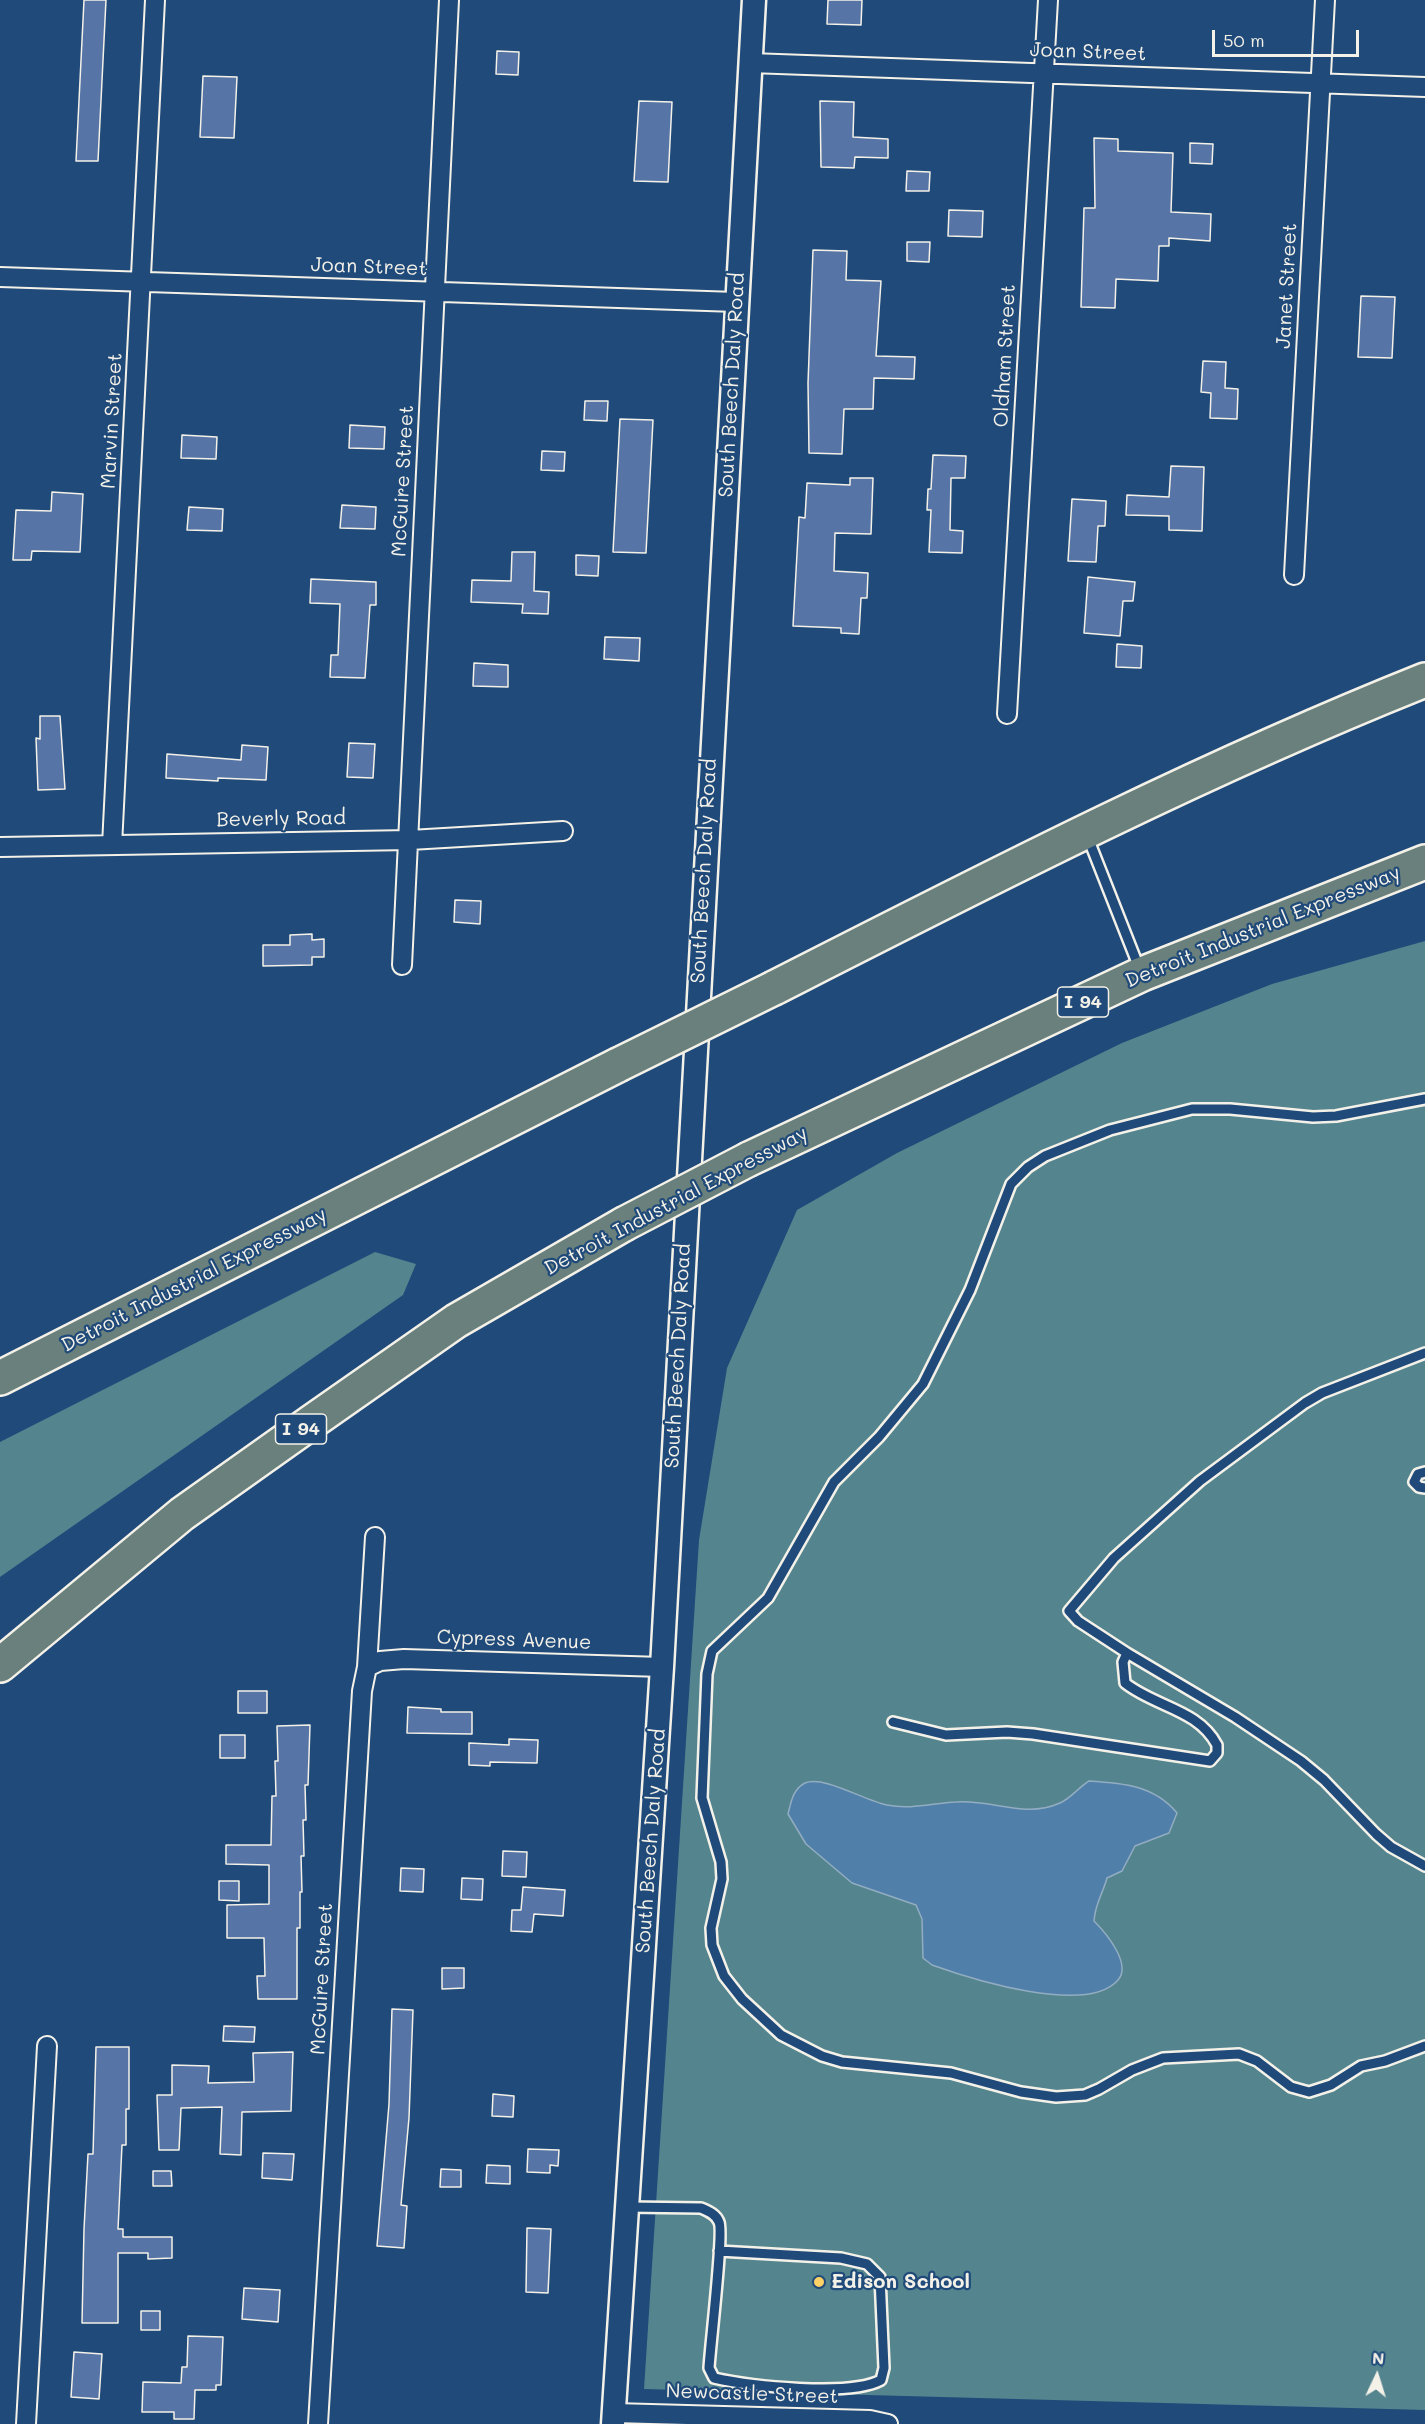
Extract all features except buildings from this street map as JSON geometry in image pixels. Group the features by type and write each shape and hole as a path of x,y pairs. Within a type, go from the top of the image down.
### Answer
{"highway":[{"name":"Detroit Industrial Expressway","path":"0,1378 1084,830 1332,717 1425,680"},
{"name":"Detroit Industrial Expressway","path":"0,1665 182,1514 456,1321 624,1224 749,1159 1142,974 1425,862"}],"street":[{"name":"Marvin Street","path":"112,845 155,0"},
{"name":"McGuire Street","path":"402,964 410,840 449,0"},
{"name":"South Beech Daly Road","path":"613,2418 662,1667 754,0"},
{"name":"Oldham Street","path":"1007,714 1048,0"},
{"name":"Janet Street","path":"1294,575 1325,0"},
{"name":"Joan Street","path":"750,63 1425,87"},
{"name":"Joan Street","path":"0,277 736,302"},
{"name":"Beverly Road","path":"0,847 410,840 563,831"},
{"name":"McGuire Street","path":"318,2424 362,1691 367,1667 375,1537"},
{"name":"Cypress Avenue","path":"367,1667 380,1661 404,1659 662,1667"},
{"path":"26,2424 47,2046"},
{"name":"Newcastle Street","path":"613,2418 870,2420 888,2424"}],"lane":[{"path":"1084,830 1142,974"},
{"path":"1425,1099 1324,1117 1230,1109 1192,1109 1110,1130 1045,1156 1028,1167 1011,1184 970,1290 923,1384 886,1430 834,1482 768,1598 712,1651 707,1674 702,1798 721,1862 722,1879 711,1928 718,1964 742,1999 774,2029 802,2048 822,2056 842,2062 951,2073 1021,2092 1056,2097 1085,2095 1132,2070 1163,2058 1239,2054 1257,2061 1291,2087 1309,2092 1331,2085 1361,2066 1399,2057 1425,2046"},
{"path":"1425,1353 1322,1393 1305,1403 1200,1481 1114,1558 1069,1611 1078,1621 1127,1653 1235,1717 1301,1761 1324,1780 1391,1847 1425,1866"},
{"path":"1425,1472 1418,1474 1414,1482 1419,1487 1425,1488"},
{"path":"893,1722 946,1735 1007,1732 1033,1734 1210,1761 1217,1753 1217,1745 1204,1726 1193,1717 1141,1695 1125,1683 1123,1662 1127,1653"},
{"path":"627,2207 689,2207 711,2212 719,2220 721,2228 719,2251 709,2368 714,2378 731,2382 825,2389 870,2386 881,2380 884,2368 880,2277 867,2264 841,2258 719,2251"}],"green space":[{"path":"1425,941 1425,2410 644,2389 699,1540 727,1368 797,1210 897,1153 1122,1043 1272,984"},
{"path":"375,1252 416,1264 403,1295 0,1577 0,1442"}],"water":[{"path":"813,1781 833,1785 887,1805 913,1807 969,1802 1034,1809 1064,1801 1089,1781 1137,1787 1148,1791 1158,1796 1177,1813 1169,1833 1135,1846 1122,1871 1107,1878 1097,1904 1094,1921 1116,1949 1122,1966 1121,1973 1118,1980 1103,1990 1081,1995 1056,1995 1028,1991 973,1978 932,1965 923,1958 922,1919 916,1905 852,1883 806,1844 788,1814 793,1796 798,1789 805,1783"}],"place":[{"name":"Edison School","path":"819,2282"}]}
